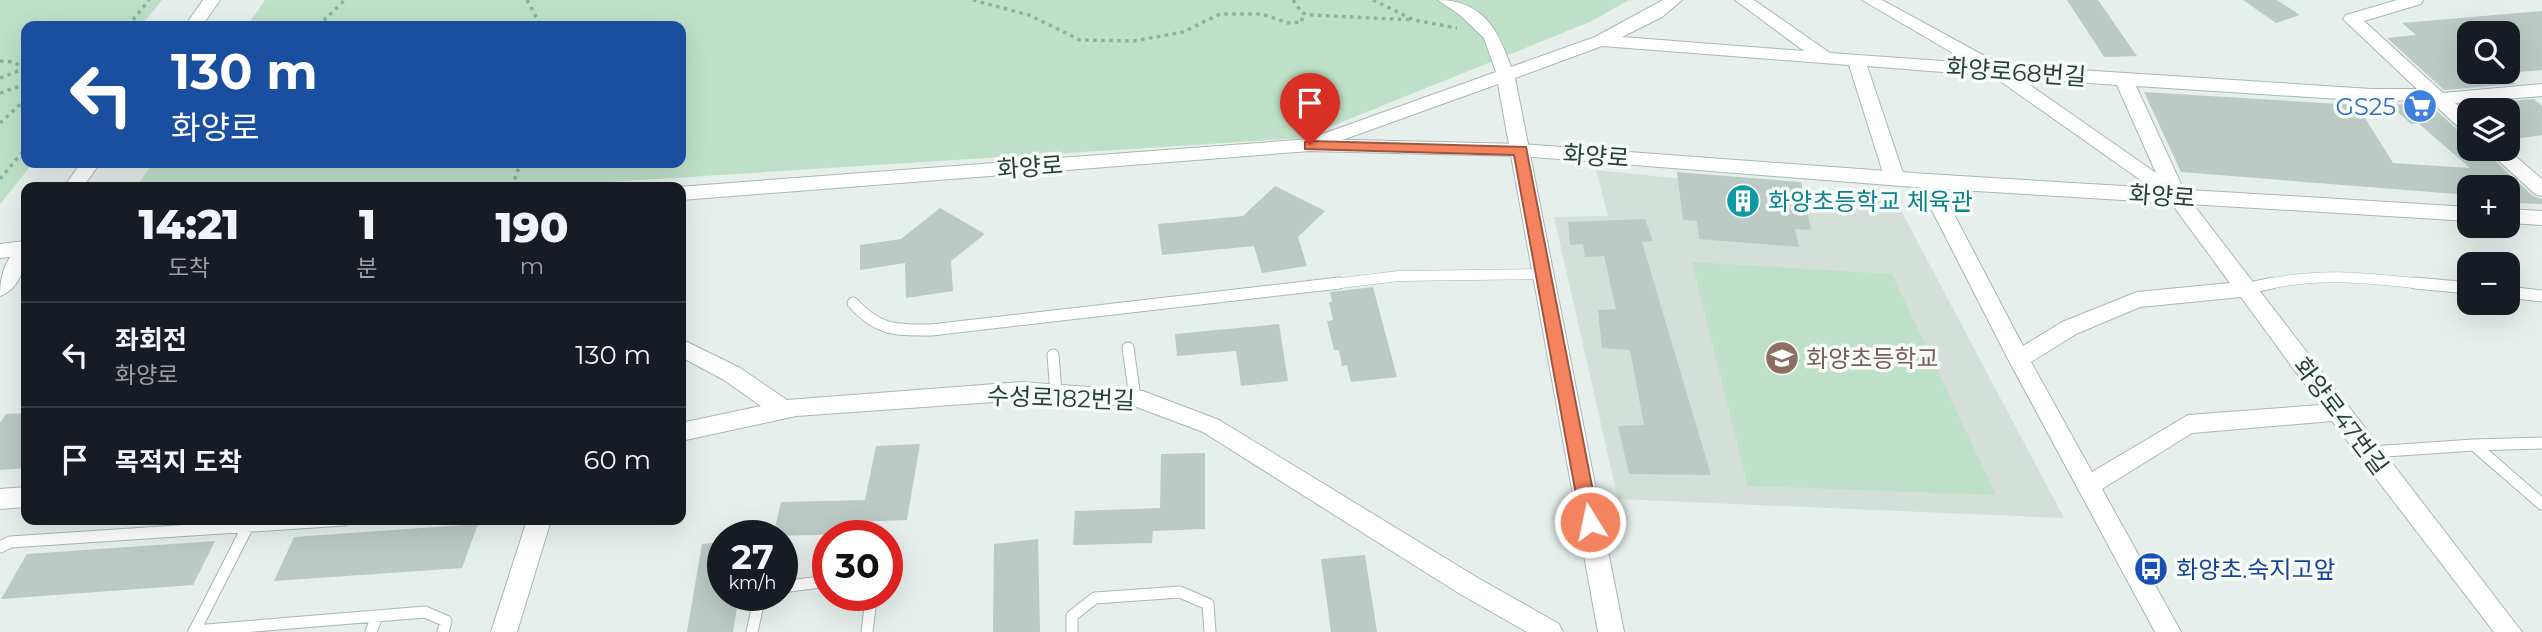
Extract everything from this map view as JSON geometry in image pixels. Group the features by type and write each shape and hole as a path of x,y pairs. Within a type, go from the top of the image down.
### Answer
{"street":[{"path":"197,21 212,0"},
{"path":"1446,0 1466,11 1492,36 1505,74 1611,632"},
{"name":"화양로68번길","path":"1310,145 1601,41 1656,13 1674,0"},
{"path":"1744,0 1826,58"},
{"path":"1870,0 1998,71 2177,197"},
{"path":"2415,0 2352,19 2457,115"},
{"name":"화양로68번길","path":"1601,41 2124,80 2371,95 2435,96 2542,90"},
{"path":"1856,60 1895,179"},
{"path":"2124,80 2177,197"},
{"name":"화양로","path":"686,193 1310,145 1521,150 1895,179 2457,213"},
{"path":"2509,161 2542,189"},
{"path":"1927,181 2019,359 2168,632"},
{"name":"화양로47번길","path":"2177,197 2368,452 2509,632"},
{"path":"2520,217 2542,218"},
{"path":"0,251 21,250"},
{"path":"0,288 21,257"},
{"path":"2019,359 2069,328 2137,300 2245,289"},
{"path":"686,349 732,374 784,410"},
{"name":"수성로182번길","path":"686,431 784,410 1021,391 1135,397 1210,426 1469,586 1550,632"},
{"path":"2088,486 2188,424 2338,412"},
{"path":"0,499 21,497"},
{"path":"504,632 537,525"}],"lane":[{"path":"853,303 868,321 895,330 931,330 1399,276 1544,274"},
{"path":"2245,289 2298,277 2330,275 2457,287"},
{"path":"2520,293 2542,296"},
{"path":"1128,348 1135,397"},
{"path":"1053,355 1056,393"},
{"path":"2368,452 2542,443"},
{"path":"2474,446 2542,504"},
{"path":"0,547 10,541 222,525"},
{"path":"248,525 194,631 316,626 377,616 425,612 446,621 443,632"},
{"path":"1072,632 1072,616 1095,598 1180,592 1208,604 1210,632"},
{"path":"752,632 757,611"},
{"path":"867,632 870,611"},
{"path":"371,632 377,616"}],"path":[{"path":"132,21 149,0"},
{"path":"325,21 345,0"},
{"path":"527,0 538,21"},
{"path":"973,0 1029,15 1080,40 1134,41 1183,32 1220,14 1262,14 1288,23 1302,22 1301,13 1293,0"},
{"path":"1373,0 1414,20"},
{"path":"1301,13 1414,20 1492,36"},
{"path":"0,61 13,62 21,66"},
{"path":"0,78 21,71"},
{"path":"0,93 21,86"},
{"path":"0,123 21,105"},
{"path":"0,179 21,154"}],"shaded area":[{"name":"화양초등학교","path":"1596,170 1896,201 2064,518 1618,499 1554,217 1608,216"}],"green space":[{"path":"0,0 162,0 145,21 21,21 21,168 29,168 0,204"},
{"path":"265,0 1629,0 1592,21 1302,138 609,182 140,182 149,168 686,168 686,21 250,21"},
{"path":"1692,262 1892,274 1996,495 1748,486"}],"building":[{"path":"2067,0 2098,0 2137,56 2104,57"},
{"path":"2243,0 2277,0 2300,15 2276,23"},
{"path":"2542,11 2542,70 2520,72 2520,21 2457,21 2457,84 2516,84 2444,90 2387,38 2416,35 2402,23"},
{"path":"2144,92 2357,105 2393,163 2470,168 2462,161 2495,161 2510,175 2457,175 2457,194 2181,172"},
{"path":"2534,99 2542,106 2542,135 2520,138 2520,100"},
{"path":"2428,103 2457,129 2457,157 2418,123 2411,124 2390,105"},
{"name":"화양초등학교 체육관","path":"1677,172 1801,182 1811,230 1795,229 1799,247 1699,239 1697,221 1683,220"},
{"path":"2520,184 2533,196 2542,199 2542,204 2520,203"},
{"path":"1275,186 1325,211 1298,237 1307,266 1262,273 1254,246 1162,255 1158,224 1243,216"},
{"path":"940,208 985,234 951,261 953,291 906,298 905,263 860,270 860,245 901,239"},
{"path":"1645,219 1653,241 1642,242 1711,475 1629,474 1618,426 1644,425 1630,350 1602,348 1598,310 1616,309 1604,256 1585,257 1583,244 1570,245 1568,222"},
{"path":"1373,287 1397,377 1351,382 1347,365 1342,366 1339,350 1334,350 1327,321 1333,320 1330,292"},
{"path":"1279,324 1288,381 1241,386 1236,351 1177,356 1175,334"},
{"path":"21,413 21,468 0,470 0,423 6,414"},
{"path":"920,444 907,520 812,520 812,535 798,535 798,520 777,520 781,502 865,500 876,446"},
{"path":"1205,453 1205,529 1153,531 1152,543 1073,545 1075,511 1160,508 1161,454"},
{"path":"478,525 462,568 274,581 294,537"},
{"path":"1038,539 1040,632 993,632 994,544"},
{"path":"215,541 193,585 1,599 27,554"},
{"path":"702,544 707,544 707,611 736,611 733,632 687,632"},
{"path":"1365,555 1377,632 1331,632 1321,559"}],"place":[{"name":"GS25","path":"2420,106"},
{"name":"화양초등학교 체육관","path":"1743,201"},
{"name":"화양초등학교","path":"1782,358"},
{"name":"화양초.숙지고앞","path":"2151,569"}],"route":[{"path":"1310,145 1521,150 1590,522"}]}
